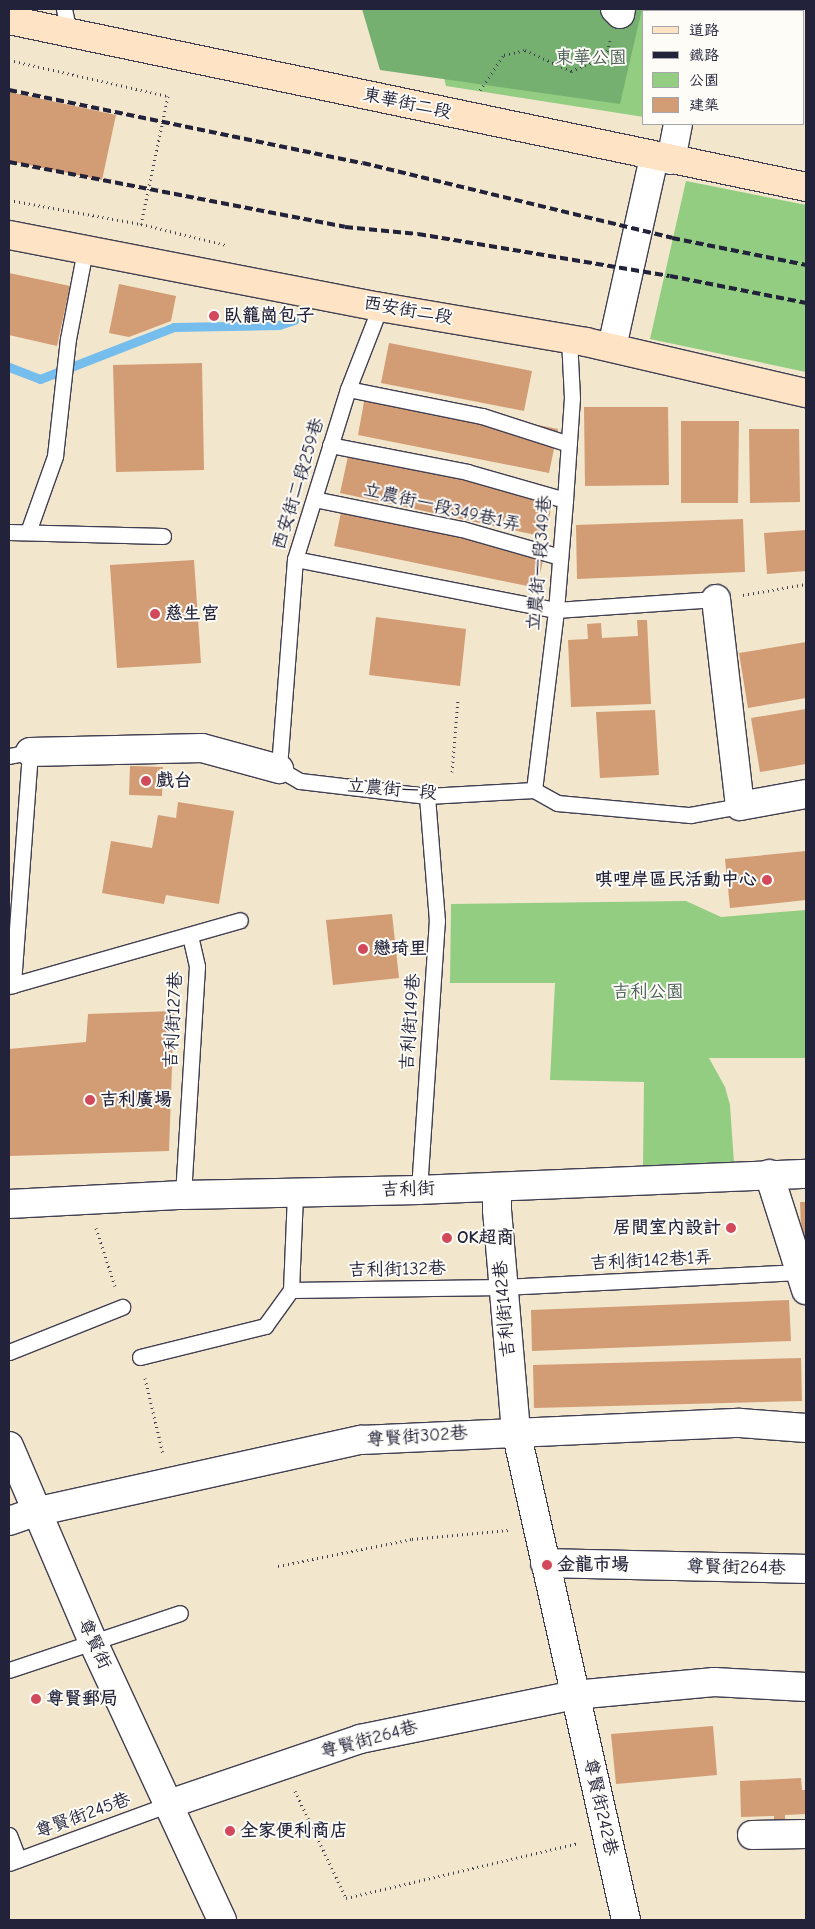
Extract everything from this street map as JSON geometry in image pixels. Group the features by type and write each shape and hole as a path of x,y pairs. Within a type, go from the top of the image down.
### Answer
{"street":[{"name":"東華街二段","path":"9,20 66,20 462,116 806,187"},
{"path":"612,348 662,158 678,125"},
{"name":"西安街二段","path":"9,235 380,307 569,339 806,393"},
{"path":"716,599 740,806 806,794"},
{"name":"立農街一段","path":"19,754 202,748 279,769"},
{"path":"769,1174 803,1281"},
{"name":"吉利街","path":"9,1204 183,1195 419,1190 769,1174 806,1174"},
{"name":"吉利街142巷","path":"498,1187 503,1287 516,1431"},
{"name":"尊賢街302巷","path":"9,1521 35,1512 360,1440 516,1431 740,1423 806,1428"},
{"path":"516,1431 574,1695"},
{"name":"尊賢街","path":"9,1446 35,1512 92,1640 222,1920"},
{"name":"尊賢街264巷","path":"545,1564 806,1569"},
{"name":"尊賢街264巷","path":"169,1804 360,1738 574,1695 714,1682 806,1687"},
{"name":"尊賢街242巷","path":"574,1695 626,1920"},
{"path":"752,1835 806,1834"}],"lane":[{"path":"28,532 55,456 68,339 85,250"},
{"name":"西安街二段259巷","path":"279,769 296,558 348,389 380,307"},
{"name":"立農街一段349巷","path":"534,790 556,610 565,500 572,398 569,339"},
{"path":"348,389 482,416 569,444"},
{"path":"330,445 467,472 565,500"},
{"name":"立農街一段349巷1弄","path":"314,499 462,529 560,557"},
{"path":"9,532 164,536"},
{"path":"296,558 556,610 716,599"},
{"path":"19,754 11,985 190,936 240,920"},
{"name":"立農街一段","path":"279,769 300,781 427,796 534,790"},
{"path":"534,790 557,803 690,815 740,806"},
{"name":"吉利街149巷","path":"419,1190 437,922 427,796"},
{"name":"吉利街127巷","path":"183,1195 197,966 190,936"},
{"path":"140,1357 265,1326 290,1290 294,1193"},
{"name":"吉利街142巷1弄","path":"503,1287 803,1281"},
{"name":"吉利街132巷","path":"290,1290 503,1287"},
{"path":"9,1352 122,1307"},
{"path":"9,1670 92,1640 180,1613"},
{"name":"尊賢街245巷","path":"13,1861 169,1804"},
{"path":"9,1835 13,1861"}],"path":[{"path":"462,116 504,55 525,50 571,71 606,56 619,10"},
{"path":"9,60 168,96 142,224 9,200"},
{"path":"716,599 806,584"},
{"path":"450,795 458,699"},
{"path":"278,1566 412,1539 537,1528"},
{"path":"282,1765 346,1898 606,1837"}],"green space":[{"name":"東華公園","path":"362,9 642,9 620,104 380,70"},
{"name":"東華公園","path":"428,9 658,9 642,10 642,117 446,86"},
{"path":"686,181 806,205 806,372 650,339"},
{"name":"吉利公園","path":"686,901 721,917 806,910 806,1058 709,1058 725,1087 730,1105 734,1163 643,1166 644,1082 550,1080 555,983 450,983 451,904"}],"building":[{"path":"9,92 116,115 102,180 9,161"},
{"path":"9,273 70,286 57,346 9,335"},
{"path":"119,284 176,296 171,321 129,337 109,333"},
{"path":"389,343 532,371 524,411 381,383"},
{"path":"202,363 204,470 116,472 113,365"},
{"path":"366,391 558,429 549,473 358,435"},
{"path":"584,407 668,407 669,485 585,486"},
{"path":"681,421 739,421 738,503 681,503"},
{"path":"749,429 799,429 800,502 750,503"},
{"path":"349,452 554,495 545,537 340,493"},
{"path":"343,503 546,546 537,588 334,546"},
{"path":"743,519 745,572 577,579 576,525"},
{"path":"806,530 806,571 767,574 764,533"},
{"name":"慈生宮","path":"194,560 201,663 117,668 110,565"},
{"path":"376,617 466,629 460,686 369,675"},
{"path":"637,620 647,620 651,704 571,707 568,640 588,639 587,624 601,623 602,638 638,636"},
{"path":"806,642 806,698 748,708 739,653"},
{"path":"806,709 806,764 760,772 751,718"},
{"path":"655,710 659,775 600,778 596,712"},
{"name":"戲台","path":"130,766 163,767 162,796 129,795"},
{"path":"178,802 234,811 219,904 166,895 164,904 102,893 111,841 152,848 158,815 176,818"},
{"name":"唭哩岸區民活動中心","path":"806,851 806,900 730,908 725,859"},
{"name":"戀琦里","path":"392,914 399,978 333,985 326,920"},
{"name":"吉利廣場","path":"174,1011 169,1151 9,1156 9,1049 86,1042 88,1014"},
{"path":"800,1202 806,1202 806,1255 802,1255"},
{"path":"789,1300 791,1341 532,1351 531,1310"},
{"path":"801,1358 802,1401 534,1408 533,1365"},
{"path":"713,1726 717,1775 616,1784 611,1734"},
{"path":"801,1778 802,1790 806,1790 806,1814 785,1815 785,1821 774,1821 774,1816 741,1817 740,1781"}],"waterway":[{"path":"9,367 40,379 174,327 279,325 294,320"}],"railway":[{"path":"9,90 363,163 672,238 806,265"},
{"path":"9,162 345,227 418,234 670,276 806,303"}],"place":[{"name":"臥籠崗包子","path":"214,316"},
{"name":"慈生宮","path":"155,614"},
{"name":"戲台","path":"146,781"},
{"name":"唭哩岸區民活動中心","path":"767,880"},
{"name":"戀琦里","path":"363,949"},
{"name":"吉利廣場","path":"90,1100"},
{"name":"居間室內設計","path":"731,1228"},
{"name":"OK超商","path":"447,1238"},
{"name":"金龍市場","path":"547,1565"},
{"name":"尊賢郵局","path":"36,1699"},
{"name":"全家便利商店","path":"230,1831"}]}
